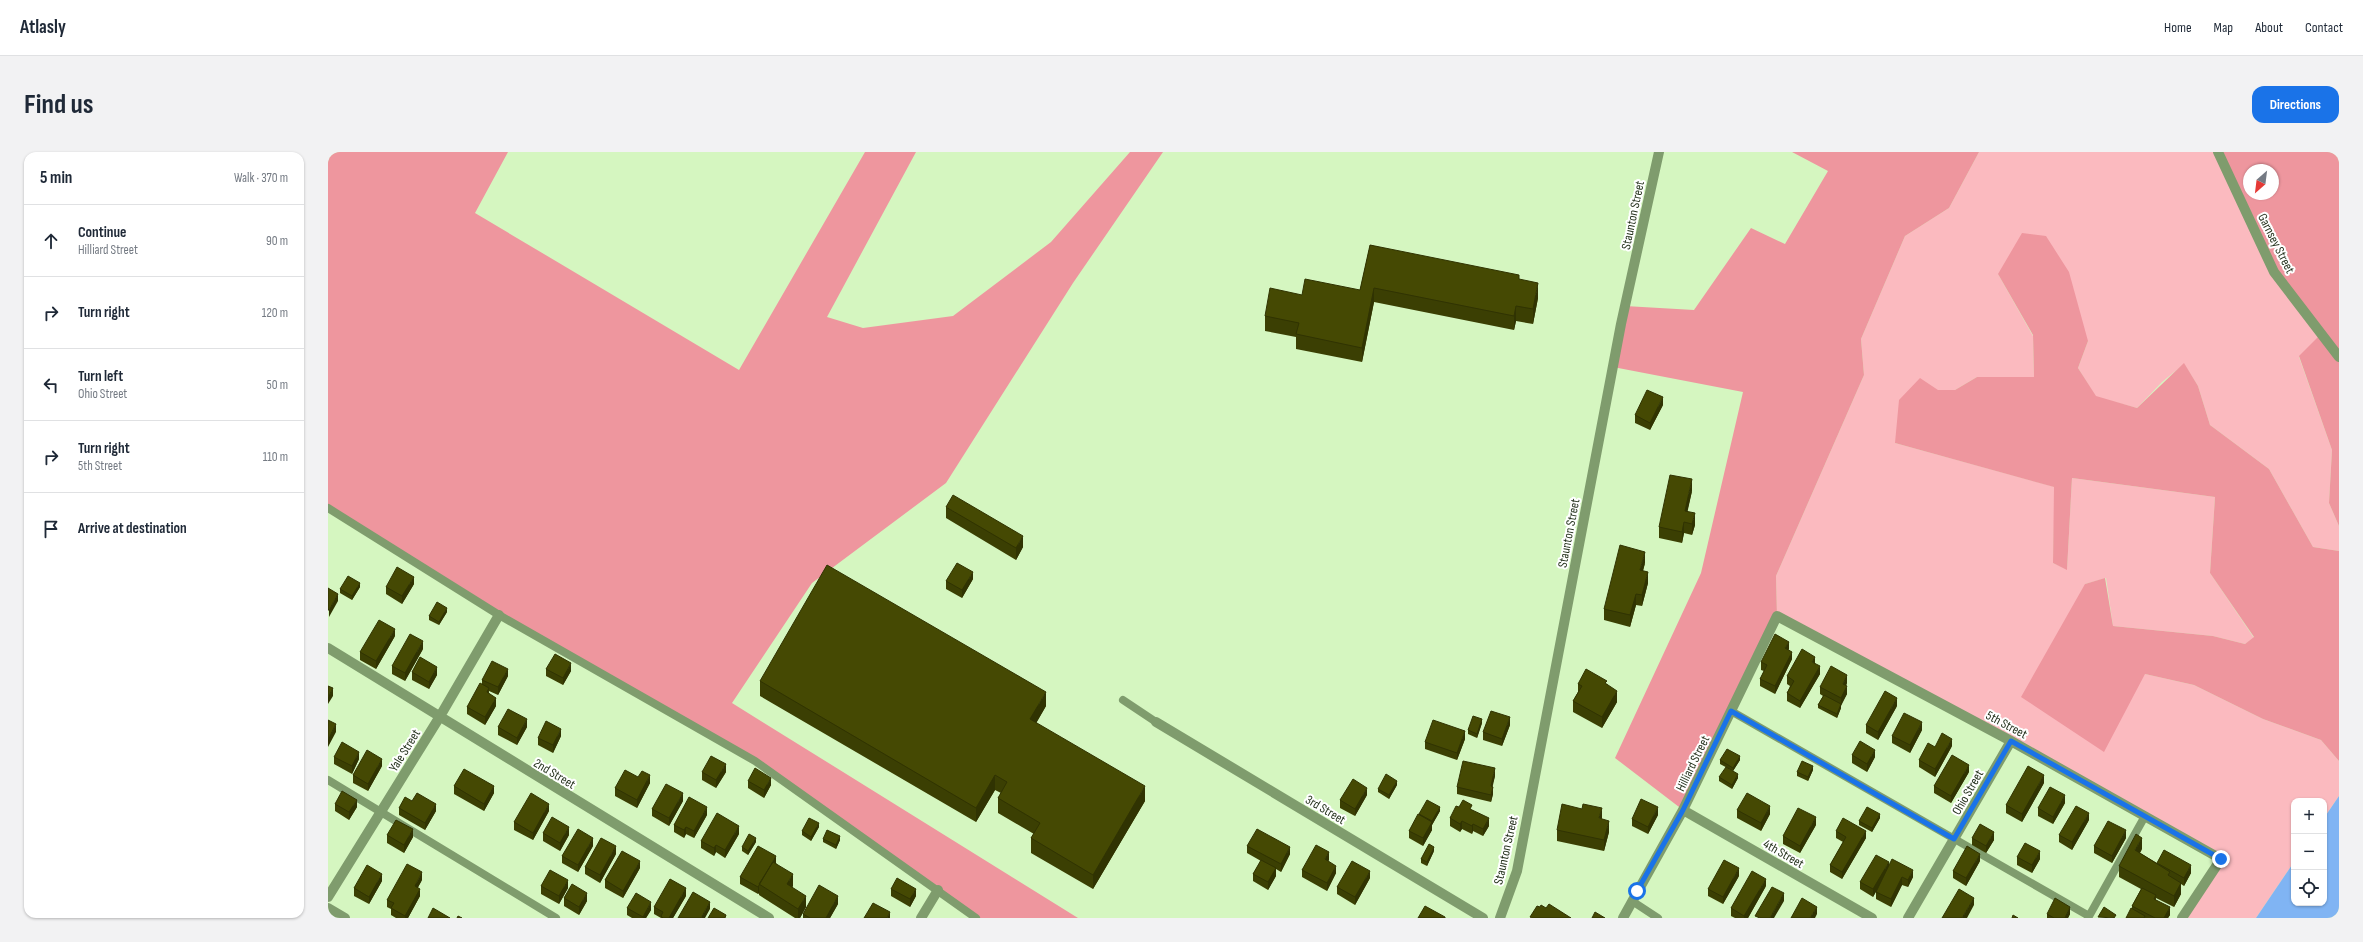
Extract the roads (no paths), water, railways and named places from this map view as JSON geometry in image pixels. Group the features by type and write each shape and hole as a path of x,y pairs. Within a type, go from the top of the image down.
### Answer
{"street":[{"name":"Staunton Street","path":"1500,918 1517,871 1621,324 1658,152"},
{"name":"Garnsey Street","path":"2218,152 2274,272 2339,356"},
{"name":"Yale Street","path":"328,897 439,718 499,615"},
{"name":"Hilliard Street","path":"1623,918 1683,810 1777,616"},
{"name":"5th Street","path":"1777,616 2011,741 2221,859 2182,918"},
{"name":"2nd Street","path":"328,648 439,718 769,918"},
{"name":"3rd Street","path":"1156,722 1483,918"},
{"name":"Ohio Street","path":"1908,918 2011,741"},
{"name":"4th Street","path":"1683,810 1872,918"},
{"path":"921,918 938,890"},
{"path":"328,908 345,918"}],"lane":[{"path":"328,508 499,615 755,762 976,918"},
{"path":"1122,700 1156,722"},
{"path":"1731,711 2088,917 2145,816"},
{"path":"328,780 556,918"},
{"path":"1632,901 1658,918"}],"water":[{"path":"2339,796 2339,918 2256,918 2291,866 2291,906 2327,906 2327,814"}]}
